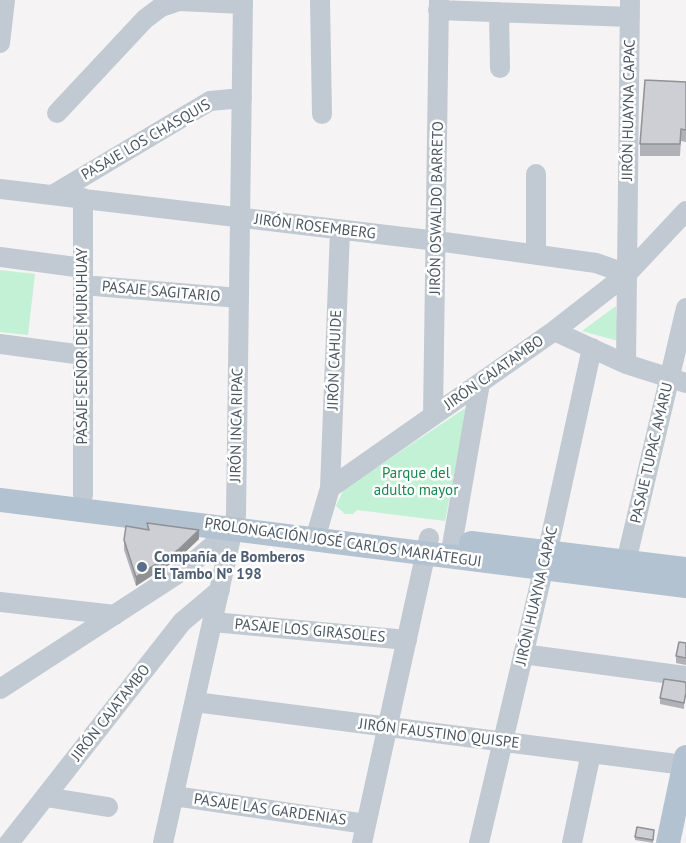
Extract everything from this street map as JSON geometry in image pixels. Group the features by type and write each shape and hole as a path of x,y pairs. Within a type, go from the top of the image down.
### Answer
{"main road":[{"name":"PROLONGACIÓN JOSÉ CARLOS MARIÁTEGUI","path":"0,484 83,495 234,522"},
{"name":"PROLONGACIÓN JOSÉ CARLOS MARIÁTEGUI","path":"0,500 234,522 439,547 686,586"},
{"name":"PROLONGACIÓN JOSÉ CARLOS MARIÁTEGUI","path":"545,562 626,562 686,569"},
{"path":"668,843 685,761"}],"street":[{"path":"0,43 4,0"},
{"path":"320,0 322,114"},
{"path":"57,113 145,19 161,7 179,1 243,2"},
{"name":"JIRÓN INCA RIPAC","path":"163,843 234,522 243,2"},
{"path":"439,5 499,12 630,9"},
{"name":"JIRÓN OSWALDO BARRETO","path":"433,416 439,5"},
{"name":"JIRÓN HUAYNA CAPAC","path":"626,364 630,9"},
{"path":"499,12 500,68"},
{"name":"PASAJE LOS CHASQUIS","path":"54,194 210,101 242,98"},
{"path":"536,174 536,255"},
{"name":"JIRÓN ROSEMBERG","path":"0,189 437,241 596,263 627,274"},
{"name":"PASAJE SEÑOR DE MURUHUAY","path":"83,198 83,495"},
{"name":"JIRÓN CAJATAMBO","path":"330,488 554,331 627,274 686,211"},
{"name":"JIRÓN CAHUIDE","path":"330,488 340,231"},
{"name":"PASAJE SAGITARIO","path":"0,257 83,276 239,298"},
{"name":"PASAJE TUPAC AMARU","path":"626,562 678,381 686,308"},
{"path":"554,331 626,364 678,381"},
{"path":"0,344 83,355"},
{"name":"JIRÓN HUAYNA CAPAC","path":"479,843 545,562 592,348"},
{"path":"364,834 407,640 439,547 480,383"},
{"path":"317,532 330,488"},
{"path":"0,689 185,568 234,522"},
{"name":"JIRÓN CAJATAMBO","path":"9,843 182,622 220,590"},
{"path":"0,602 115,615"},
{"name":"PASAJE LOS GIRASOLES","path":"213,622 407,640"},
{"path":"523,654 686,676"},
{"name":"JIRÓN FAUSTINO QUISPE","path":"195,702 591,753 685,761"},
{"path":"572,843 591,753"},
{"name":"PASAJE LAS GARDENIAS","path":"174,796 364,834"},
{"path":"46,797 108,807"}],"green space":[{"path":"0,270 35,274 28,335 0,332"},
{"path":"616,306 618,341 582,331"},
{"name":"Parque del adulto mayor","path":"467,407 445,521 357,510 353,514 345,514 336,506 344,489"}],"building":[{"path":"645,80 686,82 686,130 681,129 680,144 640,144"},
{"path":"147,523 199,530 178,550 136,577 124,540 126,526 149,530"},
{"path":"679,642 686,643 686,658 676,656"},
{"path":"664,679 685,682 684,703 660,698"},
{"path":"637,827 654,830 653,840 635,837"}],"place":[{"name":"Compañía de Bomberos El Tambo Nº 198","path":"142,567"}]}
